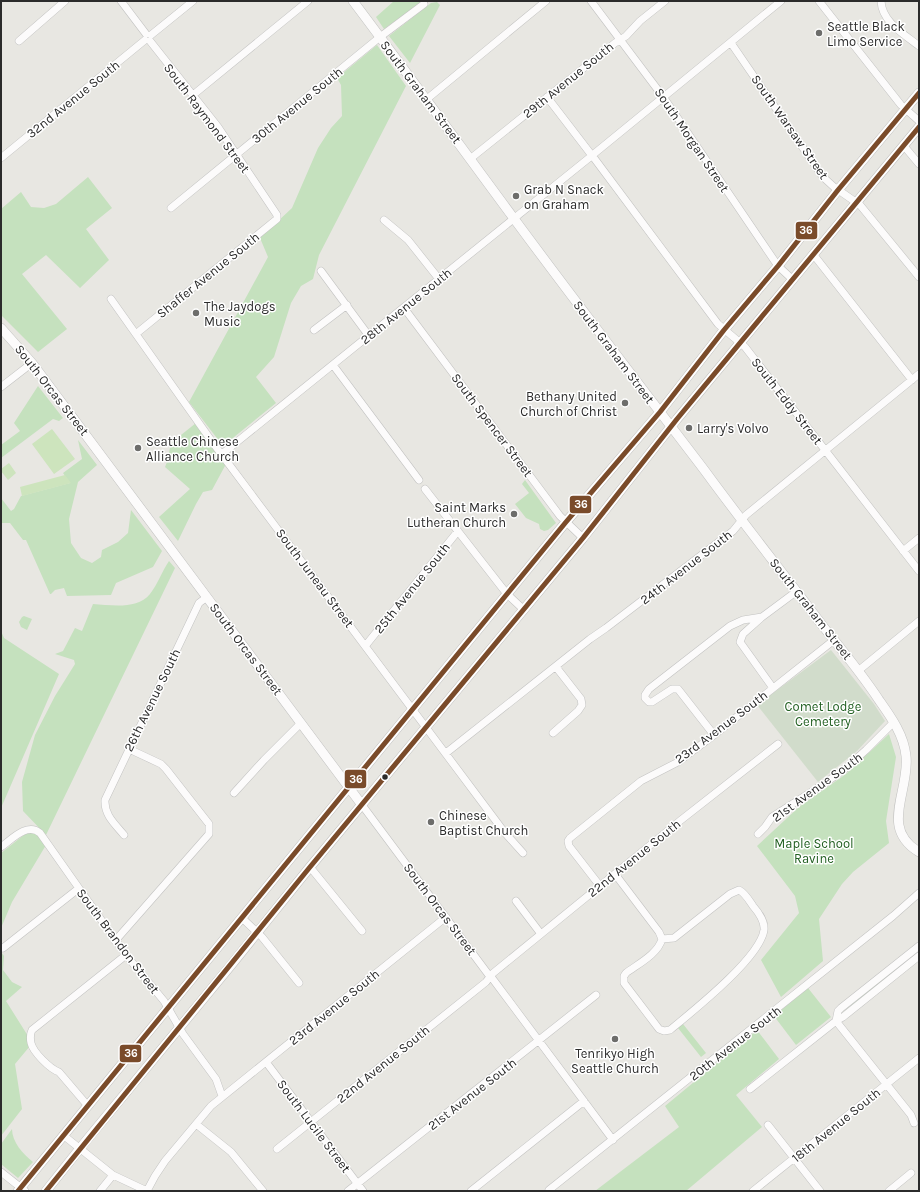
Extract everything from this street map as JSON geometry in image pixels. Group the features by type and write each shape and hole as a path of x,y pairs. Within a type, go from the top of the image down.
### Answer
{"main road":[{"name":"South Graham Street","path":"353,1 427,98 470,159 660,412 879,699 902,738 907,760 898,810 899,824 905,841 919,852"},
{"path":"21,1190 63,1135 566,522 660,412 724,330 778,266 838,190 919,92"},
{"path":"46,1191 310,867 583,538 671,426 919,127"},
{"name":"South Orcas Street","path":"1,328 32,363 362,805"}],"street":[{"path":"19,41 65,1"},
{"name":"South Raymond Street","path":"121,1 237,154 277,215"},
{"name":"32nd Avenue South","path":"1,158 193,1"},
{"path":"193,95 308,1"},
{"path":"427,98 546,1"},
{"name":"South Morgan Street","path":"590,1 664,98 778,266 792,279"},
{"name":"29th Avenue South","path":"470,159 626,36 640,21 665,1"},
{"name":"28th Avenue South","path":"222,454 664,98 781,1"},
{"path":"820,1 906,109 919,121"},
{"path":"881,1 881,7 887,18 919,46"},
{"name":"30th Avenue South","path":"171,208 380,37 424,4"},
{"name":"South Warsaw Street","path":"731,43 823,176 838,190 857,202 867,212 919,277"},
{"name":"South Eddy Street","path":"547,98 592,155 718,324 740,342 919,571"},
{"path":"904,146 919,164"},
{"name":"Shaffer Avenue South","path":"137,333 277,219 277,215"},
{"path":"384,220 408,240 439,279"},
{"path":"813,254 912,380"},
{"path":"321,271 369,336"},
{"name":"South Juneau Street","path":"112,299 222,454 505,833 523,853"},
{"path":"314,330 346,305"},
{"name":"South Spencer Street","path":"404,308 566,522 583,538"},
{"path":"1,387 32,363"},
{"path":"333,365 419,480"},
{"name":"24th Avenue South","path":"446,752 590,639 708,551 733,531 746,515 919,374"},
{"path":"425,490 507,594 524,610"},
{"name":"25th Avenue South","path":"366,645 458,531"},
{"path":"903,551 919,538"},
{"path":"773,688 740,642 743,634 762,617 797,592"},
{"name":"26th Avenue South","path":"124,835 106,813 104,808 105,800 199,603 207,597"},
{"path":"714,735 680,691 675,688 652,702 649,702 645,698 645,695 649,689 730,626 743,620 762,617"},
{"path":"858,671 919,621"},
{"name":"23rd Avenue South","path":"600,886 569,846 568,841 572,836 641,781 678,762 834,640"},
{"path":"553,733 578,711 582,705 581,699 556,667"},
{"name":"21st Avenue South","path":"758,834 765,828 772,817 846,768 893,722"},
{"path":"234,793 274,749 301,723"},
{"name":"22nd Avenue South","path":"277,1149 486,982 490,976 541,934 778,744"},
{"path":"115,941 209,834 210,830 209,824 161,764 129,749"},
{"name":"South Orcas Street","path":"362,805 613,1140"},
{"name":"South Brandon Street","path":"1,847 20,832 28,829 34,829 40,833 115,941 164,1001 179,1027 216,1079 222,1096"},
{"path":"310,867 362,931"},
{"path":"615,874 659,932 662,939 659,948 626,973 623,980 657,1027 664,1031 670,1030 720,987 755,950 763,936 764,924 760,914 744,894 738,890 730,894 674,938 662,939"},
{"path":"3,948 78,889"},
{"name":"20th Avenue South","path":"549,1190 893,916 919,893"},
{"path":"516,901 541,934"},
{"name":"23rd Avenue South","path":"147,1191 165,1161 211,1106 446,917"},
{"path":"242,918 258,932 299,983"},
{"path":"836,1020 838,1011 841,1008 919,946"},
{"path":"88,1106 59,1072 42,1059 31,1044 30,1035 32,1030 126,955"},
{"path":"750,1089 919,956"},
{"name":"21st Avenue South","path":"348,1191 596,995"},
{"path":"836,1020 913,1117 914,1123"},
{"name":"18th Avenue South","path":"753,1191 919,1058"},
{"name":"South Lucile Street","path":"266,1062 363,1191"},
{"path":"471,1191 584,1101"},
{"path":"196,1124 231,1152 263,1191"},
{"path":"768,1125 820,1191"},
{"path":"63,1135 113,1175 147,1191"},
{"path":"1,1172 21,1190"},
{"path":"888,1191 911,1173"},
{"path":"100,1191 113,1175"}],"green space":[{"path":"394,1 423,1 384,29 376,17"},
{"path":"437,2 440,5 410,63 389,36 431,3"},
{"path":"377,45 406,86 319,255 313,279 301,286 291,303 274,357 256,377 276,403 223,446 189,402 268,257 260,238 292,208 318,148 331,128 342,116 341,85 337,78"},
{"path":"88,177 112,208 86,229 109,260 80,288 46,255 22,274 67,329 38,352 1,315 1,209 21,192 31,207 44,208 56,204"},
{"path":"38,386 63,418 59,421 53,419 1,458 1,445 20,431 14,423"},
{"path":"196,423 226,464 212,490 203,492 178,541 159,517 190,489 165,467 171,443"},
{"path":"52,429 75,459 54,474 32,444"},
{"path":"78,440 97,465 78,482 69,519 71,543 81,558 92,563 101,557 102,550 118,542 128,533 131,510 162,551 153,567 116,583 111,595 67,596 64,588 55,590 50,594 26,540 23,540 10,523 1,523 1,498 11,511 14,509 21,496 70,483 63,473 82,459"},
{"path":"9,463 16,473 8,480 1,469"},
{"path":"65,475 71,483 22,496 20,487"},
{"path":"525,480 556,523 548,530 544,531 540,529 539,524 526,518 515,504 529,493 522,484"},
{"path":"169,561 175,568 46,835 23,811 22,782 35,735 55,696 75,664 74,660 55,654 63,651 75,628 82,631 93,604 123,605 145,599 153,590"},
{"path":"24,616 32,619 27,630 21,627 19,622"},
{"path":"1,631 4,638 59,674 1,808"},
{"name":"Comet Lodge Cemetery","path":"831,650 874,704 885,721 857,751 818,782 757,705"},
{"name":"Maple School Ravine","path":"889,734 896,757 886,821 889,843 853,872 842,884 819,919 823,961 781,997 761,960 799,913 795,896 757,846 799,807 846,774"},
{"path":"29,831 38,834 46,845 12,902 1,928 1,853"},
{"path":"919,947 919,953 842,1015 841,1014"},
{"path":"1,952 4,956 3,970 12,982 22,987 6,1001 28,1036 30,1046 15,1064 22,1109 1,1136"},
{"path":"808,988 831,1017 796,1045 774,1016"},
{"path":"683,1024 706,1053 701,1057 678,1028"},
{"path":"757,1030 779,1059 736,1095 762,1127 686,1191 595,1191 679,1127 665,1106"},
{"path":"12,1129 12,1134 16,1143 33,1162 18,1178 1,1164 1,1144"}],"transit line":[{"name":"36","path":"18,1191 566,522 660,412 724,330 919,93"},
{"name":"36","path":"46,1191 310,867 583,538 677,419 919,127"}],"place":[{"name":"Seattle Black Limo Service","path":"819,33"},
{"name":"Grab N Snack on Graham","path":"516,196"},
{"name":"The Jaydogs Music","path":"196,313"},
{"name":"Bethany United Church of Christ","path":"625,403"},
{"name":"Larry's Volvo","path":"689,428"},
{"name":"Seattle Chinese Alliance Church","path":"138,448"},
{"name":"Saint Marks Lutheran Church","path":"514,514"},
{"name":"Chinese Baptist Church","path":"431,822"},
{"name":"Tenrikyo High Seattle Church","path":"615,1039"}]}
